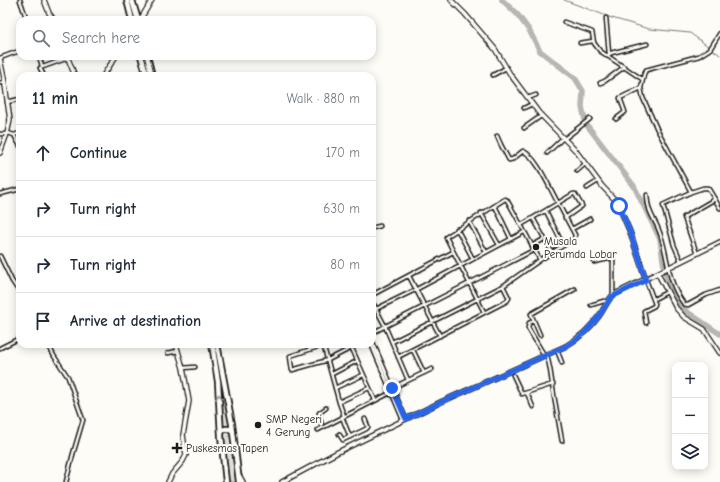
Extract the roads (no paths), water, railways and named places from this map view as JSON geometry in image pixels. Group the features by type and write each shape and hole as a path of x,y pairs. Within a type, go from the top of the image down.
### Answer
{"highway":[{"path":"127,0 131,16"},
{"path":"132,0 138,16"},
{"path":"143,60 145,72"},
{"path":"148,60 151,72"},
{"path":"213,348 218,382 221,436 226,482"},
{"path":"218,348 234,433 239,482"},
{"path":"221,436 222,431 225,429 231,429 234,433"}],"street":[{"path":"20,0 26,16"},
{"path":"44,0 51,16"},
{"path":"142,16 152,0"},
{"path":"451,0 466,14 489,41 540,117 579,155 584,165 597,182 615,199 630,232 644,280 654,299 655,306 643,312 646,323"},
{"path":"606,18 608,55"},
{"path":"564,22 592,32 593,41 600,51 642,79"},
{"path":"691,192 657,129 643,98 641,88 642,79 646,70 699,56 711,48 720,33"},
{"path":"580,44 593,41"},
{"path":"608,55 647,44"},
{"path":"0,153 10,120 5,82 0,59 16,52"},
{"path":"40,60 42,67 40,68 42,72"},
{"path":"42,67 60,60"},
{"path":"69,60 74,72"},
{"path":"106,72 113,60"},
{"path":"600,83 605,81 624,66"},
{"path":"493,75 506,68"},
{"path":"0,83 5,82"},
{"path":"616,119 624,112 620,98 641,88"},
{"path":"528,98 536,95"},
{"path":"8,102 16,100"},
{"path":"524,108 532,104"},
{"path":"524,128 540,117"},
{"path":"547,153 590,119"},
{"path":"0,134 7,133 14,135 16,139"},
{"path":"392,342 503,286 575,238 572,229 558,203 538,167 529,155 523,151 513,159 509,160 497,136"},
{"path":"577,171 584,165"},
{"path":"587,188 597,182"},
{"path":"681,262 674,245 663,205 691,192 707,188 720,208"},
{"path":"0,194 16,189"},
{"path":"521,225 574,194 582,206 566,218"},
{"path":"647,195 649,210 661,234 667,270 678,295 685,305 688,305 706,295 720,291"},
{"path":"484,312 446,237 469,221 507,199 540,260"},
{"path":"697,254 684,217 715,199"},
{"path":"495,206 511,239"},
{"path":"546,211 563,245"},
{"path":"482,213 499,245"},
{"path":"533,218 552,252"},
{"path":"572,229 590,219"},
{"path":"469,221 486,252"},
{"path":"376,227 380,226"},
{"path":"457,229 473,259"},
{"path":"408,380 385,326 376,309 417,290 460,265 524,232"},
{"path":"532,246 544,239"},
{"path":"282,482 338,452 441,402 571,343 582,335 599,316 607,302 614,295 667,270 720,242"},
{"path":"376,331 534,250"},
{"path":"376,293 453,252"},
{"path":"0,256 16,287"},
{"path":"594,262 613,258 614,295"},
{"path":"659,273 667,292 681,314 704,329 720,353"},
{"path":"409,276 440,336"},
{"path":"398,357 508,300 509,298 503,286"},
{"path":"540,335 531,314 575,289"},
{"path":"654,299 667,292"},
{"path":"591,305 604,301 607,302"},
{"path":"533,321 530,323 528,328 546,355 553,384 562,441"},
{"path":"0,348 16,340"},
{"path":"50,348 68,377 84,420 66,482"},
{"path":"317,348 290,358 293,370 328,360 352,348 375,400"},
{"path":"326,348 335,388 350,437"},
{"path":"373,348 405,420"},
{"path":"375,348 391,388"},
{"path":"168,353 179,350 184,368 189,401 183,435 186,455 168,482"},
{"path":"412,350 424,373"},
{"path":"557,350 562,363"},
{"path":"332,374 357,361"},
{"path":"184,368 195,367"},
{"path":"391,388 432,369"},
{"path":"335,388 364,375"},
{"path":"513,375 521,394 553,384"},
{"path":"339,402 369,388"},
{"path":"318,430 393,392"},
{"path":"527,393 533,407"},
{"path":"322,427 319,412 326,408"},
{"path":"339,434 342,440 368,428 365,419"},
{"path":"238,474 243,482"}],"waterway":[{"path":"502,0 517,14 529,30 540,51 575,78 583,91 582,107 586,124 634,186 660,239 664,267 670,290 683,309 720,334"},
{"path":"564,0 612,18 649,29 690,33 720,55"}],"place":[{"name":"Musala Perumda Lobar","path":"536,247"},
{"name":"SMP Negeri 4 Gerung","path":"258,425"},
{"name":"Puskesmas Tapen","path":"177,448"}]}
